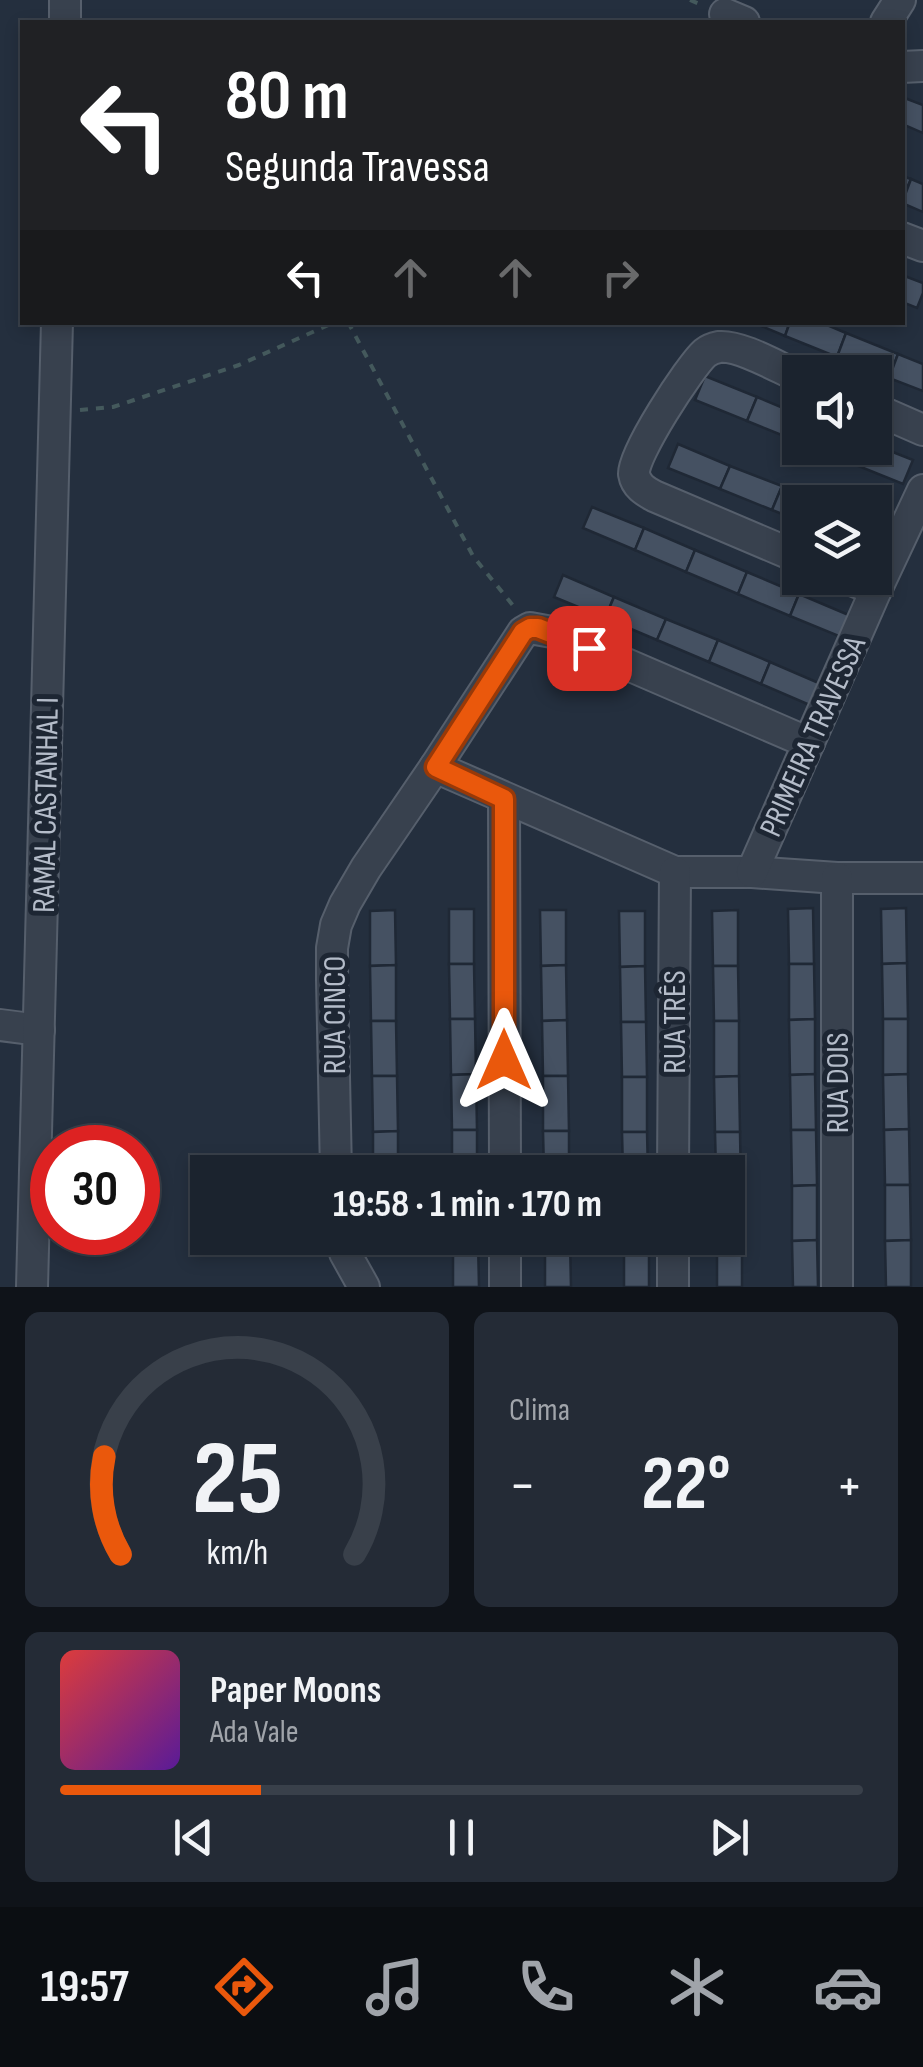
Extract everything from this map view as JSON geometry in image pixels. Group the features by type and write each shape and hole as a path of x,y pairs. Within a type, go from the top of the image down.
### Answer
{"street":[{"name":"RAMAL CASTANHAL I","path":"32,1287 57,325"},
{"path":"782,369 730,347 715,347 706,352 656,424 634,466 634,476 642,490 782,550"},
{"path":"892,416 923,430"},
{"name":"PRIMEIRA TRAVESSA","path":"892,556 923,490"},
{"name":"PRIMEIRA TRAVESSA","path":"752,872 874,595"},
{"path":"530,628 552,632 809,743"},
{"name":"RUA CINCO","path":"336,1155 332,948 336,925 366,868 514,644 530,628"},
{"path":"436,767 675,872 923,878"},
{"path":"504,799 505,1155"},
{"name":"RUA TRÊS","path":"673,1155 675,872"},
{"name":"RUA DOIS","path":"837,878 837,1287"},
{"path":"0,1025 39,1030"},
{"path":"347,1255 364,1287"},
{"path":"505,1255 505,1287"},
{"path":"672,1287 673,1255"}],"path":[{"path":"54,412 113,407 239,365 328,325"},
{"path":"350,325 472,556 530,628"}],"building":[{"path":"905,98 923,105 923,133 905,125"},
{"path":"911,179 923,184 923,212 905,204"},
{"path":"905,276 923,283 917,308 905,303"},
{"path":"759,325 789,325 785,336"},
{"path":"789,325 827,325 846,333 838,355 785,336"},
{"path":"846,333 898,354 892,370 892,355 838,355"},
{"path":"898,354 923,364 923,391 892,379"},
{"path":"705,376 757,397 747,421 695,400"},
{"path":"757,397 782,407 782,435 747,421"},
{"path":"678,444 730,466 720,489 668,468"},
{"path":"892,452 913,460 903,484 856,465 892,465"},
{"path":"730,466 782,486 772,510 720,489"},
{"path":"782,486 782,514 772,510"},
{"path":"592,507 644,528 635,550 583,528"},
{"path":"644,528 695,550 686,572 635,550"},
{"path":"695,550 747,572 738,594 686,572"},
{"path":"747,572 782,587 782,595 799,595 790,616 738,594"},
{"path":"563,575 614,597 605,618 554,597"},
{"path":"801,595 851,616 841,637 790,616"},
{"path":"614,597 666,619 657,640 605,618"},
{"path":"666,619 718,640 709,662 657,640"},
{"path":"718,640 770,662 761,684 709,662"},
{"path":"770,662 821,684 812,706 761,684"},
{"path":"813,908 814,964 789,964 788,909"},
{"path":"906,908 907,963 882,964 881,909"},
{"path":"449,909 474,909 474,964 449,964"},
{"path":"395,910 396,965 370,966 370,911"},
{"path":"540,910 566,910 566,965 541,966"},
{"path":"738,910 738,966 713,966 712,911"},
{"path":"619,911 645,911 645,966 620,967"},
{"path":"907,963 908,1019 883,1019 882,964"},
{"path":"449,964 474,964 475,1019 450,1019"},
{"path":"789,964 814,964 815,1019 789,1020"},
{"path":"396,965 396,1021 371,1021 370,966"},
{"path":"566,965 567,1020 542,1021 541,966"},
{"path":"645,966 646,1022 621,1022 620,967"},
{"path":"713,966 738,966 739,1021 714,1021"},
{"path":"450,1019 475,1019 476,1074 451,1075"},
{"path":"815,1019 815,1074 790,1075 789,1020"},
{"path":"883,1019 908,1019 908,1074 883,1075"},
{"path":"567,1020 568,1076 543,1076 542,1021"},
{"path":"371,1021 396,1021 397,1076 372,1076"},
{"path":"714,1021 739,1021 739,1076 714,1077"},
{"path":"621,1022 646,1022 647,1077 622,1077"},
{"path":"476,1074 477,1130 452,1130 451,1075"},
{"path":"815,1074 816,1130 791,1130 790,1075"},
{"path":"908,1074 909,1129 884,1130 883,1075"},
{"path":"372,1076 397,1076 398,1131 373,1132"},
{"path":"543,1076 568,1076 569,1131 543,1131"},
{"path":"739,1076 740,1132 715,1132 714,1077"},
{"path":"622,1077 647,1077 647,1132 622,1132"},
{"path":"909,1129 910,1185 885,1185 884,1130"},
{"path":"452,1130 477,1130 477,1155 452,1155"},
{"path":"791,1130 816,1130 817,1185 792,1186"},
{"path":"398,1131 398,1155 373,1155 373,1132"},
{"path":"543,1131 569,1131 569,1155 544,1155"},
{"path":"622,1132 647,1132 648,1155 623,1155"},
{"path":"715,1132 740,1132 740,1155 716,1155"},
{"path":"817,1185 817,1240 792,1241 792,1186"},
{"path":"885,1185 910,1185 911,1240 885,1241"},
{"path":"817,1240 818,1287 793,1287 792,1241"},
{"path":"911,1240 911,1287 886,1287 885,1241"},
{"path":"453,1255 478,1255 479,1287 453,1287"},
{"path":"545,1255 570,1255 571,1287 545,1287"},
{"path":"624,1255 649,1255 649,1287 624,1287"},
{"path":"717,1255 742,1255 742,1287 717,1287"}],"route":[{"path":"504,1060 504,799 436,767 523,632 538,628 589,648"}]}
